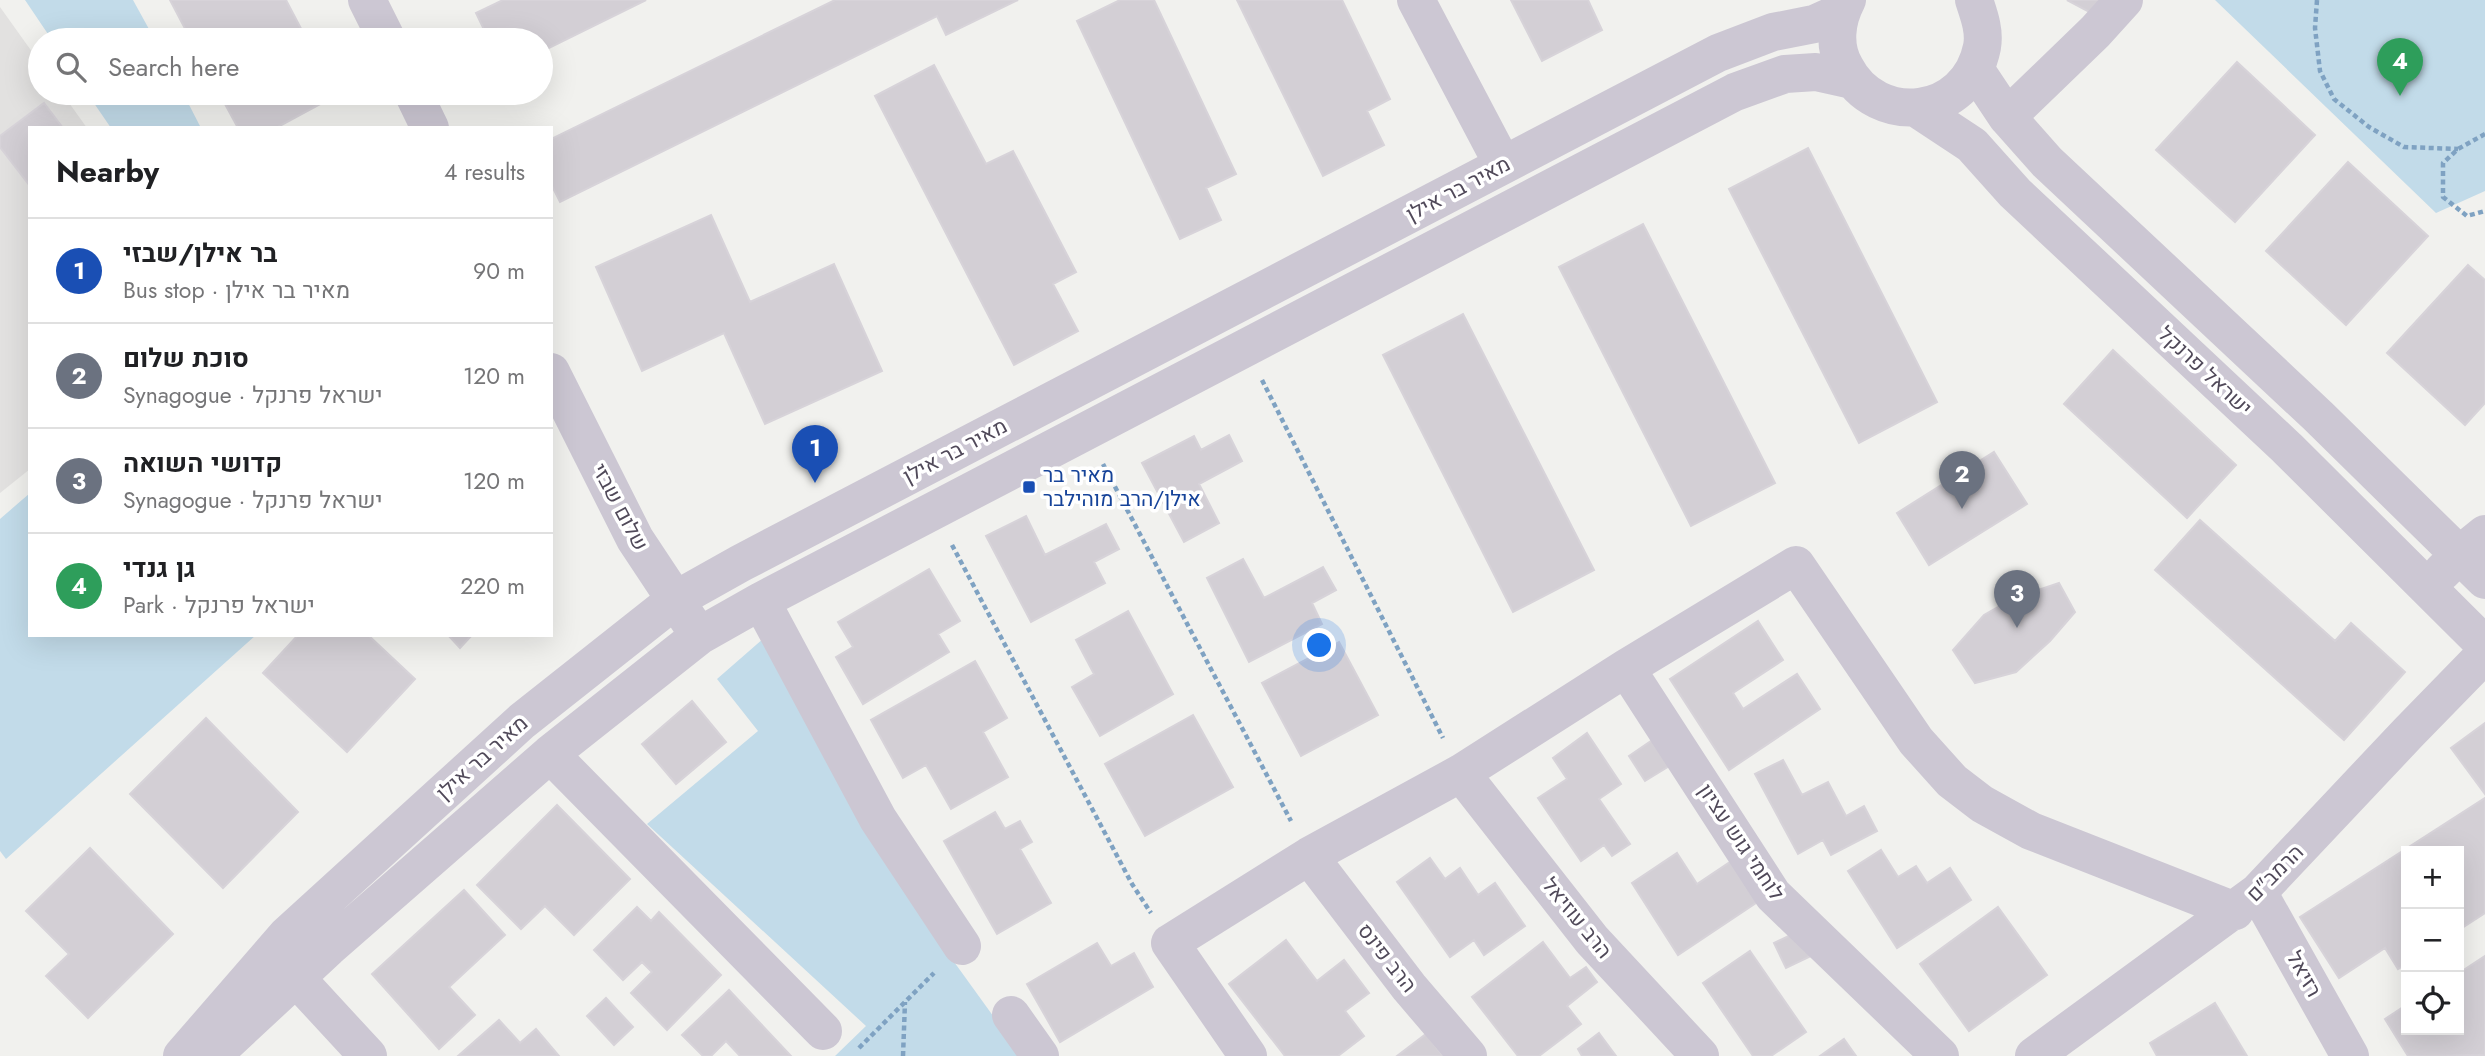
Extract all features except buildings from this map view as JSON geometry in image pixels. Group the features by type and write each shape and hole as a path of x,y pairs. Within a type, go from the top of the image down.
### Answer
{"street":[{"path":"367,0 381,28"},
{"path":"1416,0 1503,165"},
{"path":"1844,6 1837,36 1840,59 1852,80 1869,96 1891,106 1916,108 1940,103 1960,89 1975,69 1982,46 1981,21 1974,0"},
{"path":"2007,117 2095,32 2124,0"},
{"name":"מאיר בר אילן","path":"183,1056 270,954 316,909 522,721 676,600 1718,53 1773,32 1814,24 1844,6"},
{"name":"ישראל פרנקל","path":"1975,69 2007,117 2046,162 2318,416 2476,556"},
{"name":"מאיר בר אילן","path":"212,1056 328,948 550,754 699,636 934,510 1735,92 1785,74 1816,72 1852,80"},
{"path":"419,105 429,126"},
{"name":"ישראל פרנקל","path":"1916,108 1972,145 2015,193 2287,448 2485,645"},
{"name":"שלום שבזי","path":"553,376 635,539 699,636"},
{"path":"2428,587 2476,556"},
{"path":"1248,1056 1170,943 1309,856 1461,773 1626,668 1796,565 1916,741 1952,781 1982,804 2031,831 2246,902"},
{"path":"761,601 878,819 962,946"},
{"name":"הרמב\"ם","path":"2034,1056 2246,902 2485,654"},
{"name":"לוחמי גוש עציון","path":"1626,668 1773,895 1940,1056"},
{"path":"550,754 837,1043"},
{"name":"הרב עוזיאל","path":"1461,773 1592,940 1700,1056"},
{"name":"הרב פינס","path":"1309,856 1409,987 1468,1056"},
{"name":"רזיאל","path":"2246,902 2350,1056"},
{"path":"296,978 368,1056"},
{"path":"1012,1015 1040,1056"}],"path":[{"path":"2317,0 2315,28 2320,71 2334,99 2369,127 2404,147 2458,149"},
{"path":"2485,134 2458,149 2442,163 2443,197 2467,216 2485,211"},
{"path":"1246,348 1461,773"},
{"path":"1086,431 1309,856"},
{"path":"934,510 1132,884 1170,943"},
{"path":"837,1043 905,1002 962,946"},
{"path":"903,1056 905,1002"}],"shaded area":[{"path":"25,0 133,0 148,28 44,28"},
{"path":"2215,0 2485,0 2485,191 2436,213"},
{"path":"0,7 28,46 28,105 71,105 86,126 28,126 28,471 0,493"},
{"path":"95,105 189,105 200,126 110,126"},
{"path":"28,495 28,637 254,637 6,859 0,851 0,519"},
{"path":"764,638 926,923 1022,1056 835,1056 866,1026 647,824 758,731 717,679"}],"place":[{"name":"גן גנדי","path":"2400,96"},
{"name":"בר אילן/שבזי","path":"815,483"},
{"name":"מאיר בר אילן/הרב מוהילבר","path":"1029,487"},
{"name":"סוכת שלום","path":"1962,509"},
{"name":"קדושי השואה","path":"2017,628"}]}
